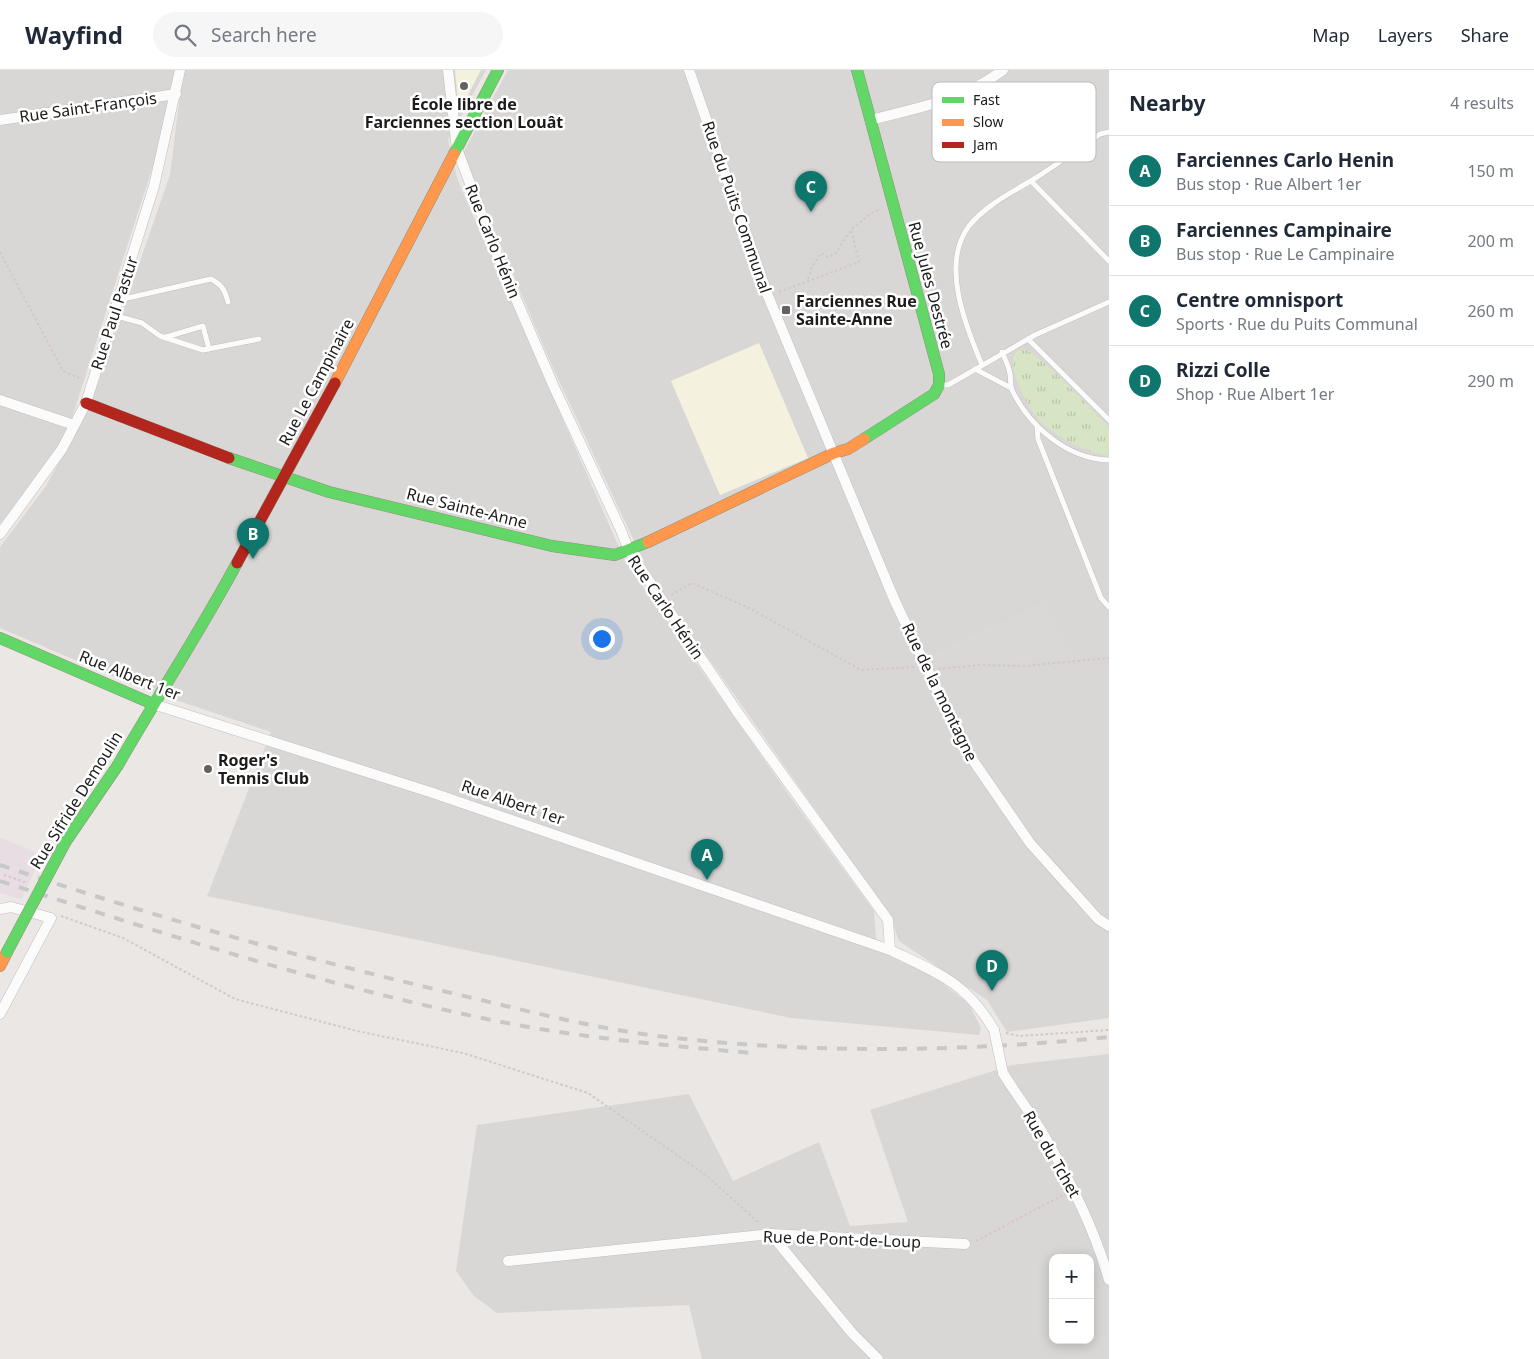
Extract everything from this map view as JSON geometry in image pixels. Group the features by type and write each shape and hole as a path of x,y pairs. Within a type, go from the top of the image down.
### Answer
{"street":[{"name":"Rue Paul Pastur","path":"0,534 62,449 86,403 154,186 180,70"},
{"name":"Rue Carlo Hénin","path":"448,70 457,150 501,264 554,387 620,528 629,552 660,601 738,713 888,920 890,950"},
{"name":"Rue Le Campinaire","path":"153,704 202,628 301,446 498,70"},
{"name":"Rue du Puits Communal","path":"689,70 768,296 834,453"},
{"name":"Rue Jules Destrée","path":"857,70 938,374 938,386"},
{"path":"985,82 1003,70"},
{"name":"Rue Saint-François","path":"0,120 176,94"},
{"path":"870,120 932,104"},
{"path":"834,453 848,450 874,434 934,394 938,386"},
{"path":"0,400 74,425"},
{"name":"Rue Sainte-Anne","path":"86,403 190,444 329,492 552,546 615,554 629,552 834,453"},
{"name":"Rue de la montagne","path":"834,453 894,599 970,756 1030,843 1098,919 1109,926"},
{"name":"Rue Albert 1er","path":"0,638 153,704 433,793 890,950 942,976 966,992 983,1012 994,1030"},
{"name":"Rue Sifride Demoulin","path":"0,966 66,841 118,765 153,704"},
{"path":"0,909 11,907 51,918 0,1014"},
{"name":"Rue du Tchet","path":"994,1030 1003,1072 1045,1136 1073,1189 1091,1229 1109,1280"},
{"path":"771,1234 852,1333 878,1359"},
{"name":"Rue de Pont-de-Loup","path":"508,1261 771,1234 965,1244"}],"lane":[{"path":"1096,137 1109,132"},
{"path":"982,365 967,329 960,304 956,269 958,255 968,228 979,216 1008,194 1059,162"},
{"path":"1031,181 1109,261"},
{"path":"118,300 211,279 220,284 225,291 228,302"},
{"path":"938,386 948,385 1002,352 1109,302"},
{"path":"113,314 142,323 165,337 203,350 259,339"},
{"path":"165,337 203,326 209,349"},
{"path":"1028,339 1109,420"},
{"path":"1002,352 1010,374 1011,388"},
{"path":"975,369 1011,388 1043,432 1085,456 1109,460"},
{"path":"1037,426 1038,439 1101,598 1109,607"}],"path":[{"path":"808,280 811,269 821,253 828,257 835,254 851,230 871,213 893,205"},
{"path":"768,296 859,262 851,230"},
{"path":"0,252 63,371 92,383"},
{"path":"660,601 692,583 749,608 861,670 916,666 928,671 980,665 1024,666 1109,658"},
{"path":"4,875 42,887"},
{"path":"51,918 59,915 124,938 235,999 357,1031 462,1053 588,1093 707,1176 771,1234"},
{"path":"994,1030 1019,1036 1109,1030"},
{"path":"965,1244 982,1240 1073,1189"}],"shaded area":[{"path":"0,70 180,70 176,94 62,449 0,524"},
{"path":"183,70 486,70 448,140 458,181 625,561 791,798 874,911 877,950 936,978 969,1004 981,1028 979,1035 791,1018 207,896 271,732 143,689 0,628 0,547 46,486 92,400 170,175"},
{"name":"École libre de Farciennes section Louât","path":"455,70 481,70 463,104 458,102"},
{"path":"508,70 1109,70 1109,1018 1007,1032 987,1000 899,941 889,914 651,577 553,368 462,155"},
{"path":"759,343 808,458 720,495 671,381"},
{"path":"1043,601 1074,658 935,666 931,656"},
{"path":"0,837 42,856 21,899 0,893"},
{"path":"1109,1054 1109,1359 702,1359 689,1305 497,1313 474,1296 456,1271 477,1125 689,1094 733,1181 819,1142 850,1226 908,1222 870,1110 1012,1065"}],"green space":[{"path":"1023,349 1042,361 1109,427 1109,456 1082,448 1065,440 1050,430 1038,418 1024,397 1014,372 1013,361 1016,353"}],"railway":[{"path":"0,865 114,902 286,951 537,1013 640,1034 777,1046 888,1049 998,1046 1109,1037"},
{"path":"0,881 256,961 386,996 451,1011 517,1025 575,1034 663,1045 752,1053"}],"traffic: fast":[{"path":"454,154 498,70"},
{"path":"857,70 939,374 939,385 934,394 864,439"},
{"path":"229,458 329,492 552,546 615,555 648,542"},
{"path":"118,765 237,563"},
{"path":"0,638 153,704"},
{"path":"7,952 66,841 118,765"}],"traffic: slow":[{"path":"335,383 454,154"},
{"path":"648,542 834,453 848,449 864,439"},
{"path":"0,966 7,952"}],"traffic: jam":[{"path":"237,563 335,383"},
{"path":"86,403 229,458"}],"place":[{"name":"École libre de Farciennes section Louât","path":"464,86"},
{"name":"Centre omnisport","path":"811,212"},
{"name":"Farciennes Rue Sainte-Anne","path":"786,310"},
{"name":"Farciennes Campinaire","path":"253,559"},
{"name":"Roger's Tennis Club","path":"208,769"},
{"name":"Farciennes Carlo Henin","path":"707,880"},
{"name":"Rizzi Colle","path":"992,991"}]}
